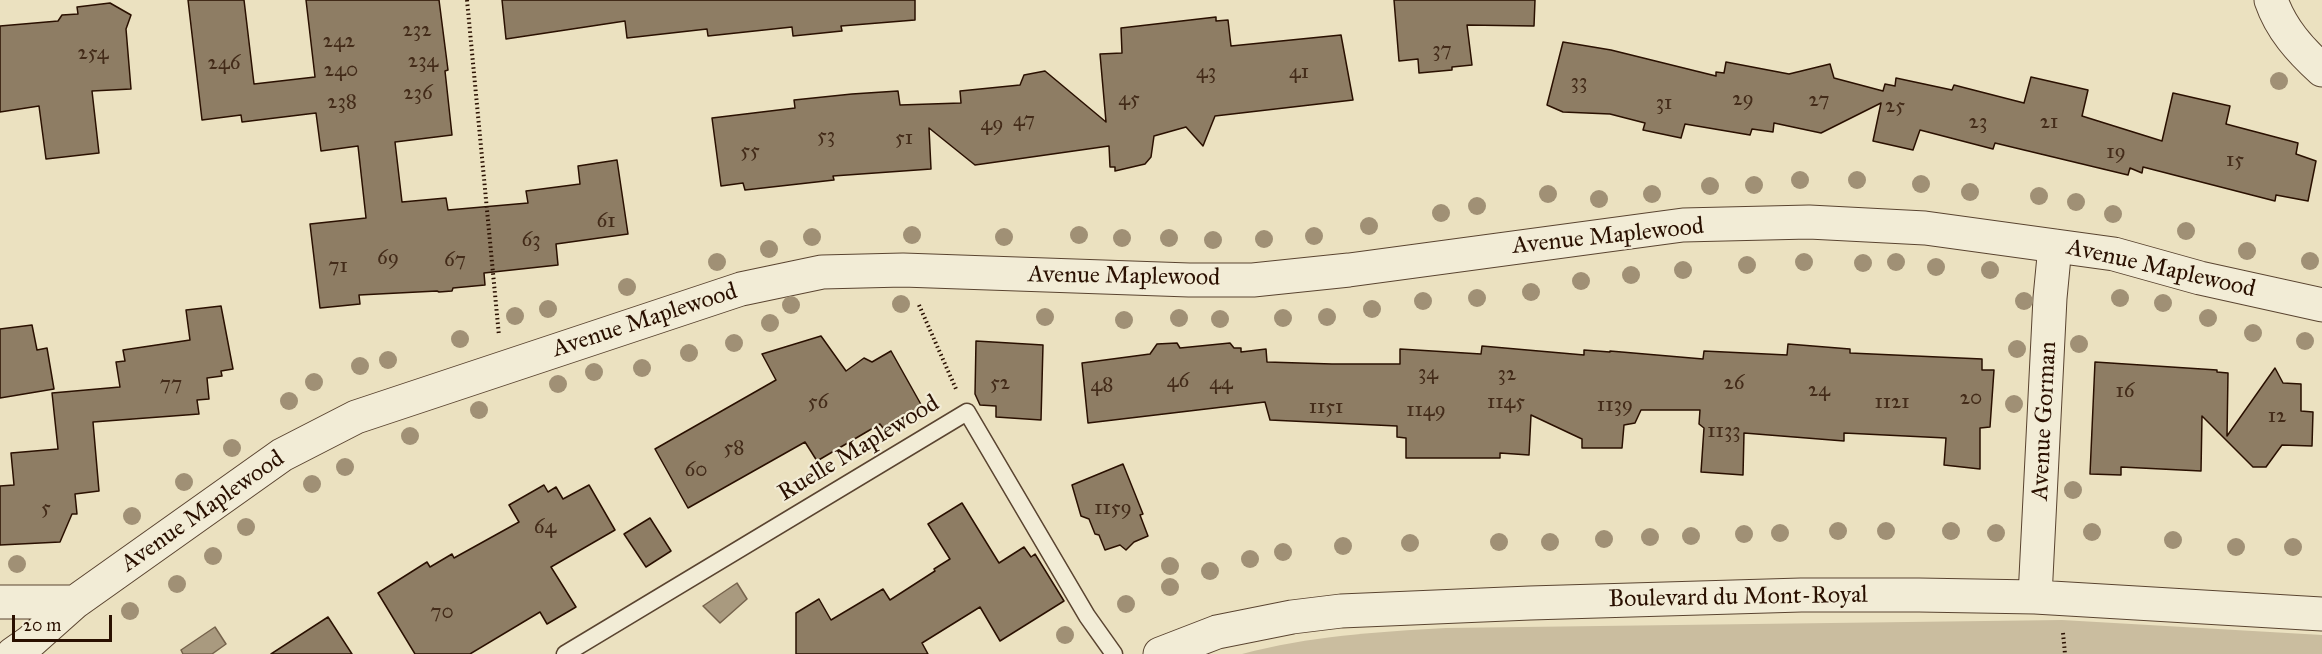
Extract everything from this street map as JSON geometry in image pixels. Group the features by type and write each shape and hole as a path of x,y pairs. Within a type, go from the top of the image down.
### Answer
{"street":[{"path":"2271,0 2278,19 2303,52 2322,70"},
{"name":"Avenue Maplewood","path":"13,654 75,602 282,454 356,417 741,289 822,272 903,270 1189,280 1253,280 1349,270 1683,225 1809,222 1925,228 2114,254 2200,278 2322,305"},
{"name":"Avenue Gorman","path":"2035,597 2050,298 2055,246"},
{"name":"Boulevard du Mont-Royal","path":"1160,654 1217,632 1292,617 1341,611 1801,595 2035,597 2322,614"},
{"path":"0,602 75,602"}],"lane":[{"name":"Ruelle Maplewood","path":"565,654 967,412 1087,616 1114,654"}],"path":[{"path":"467,0 499,340"},
{"path":"917,299 967,412"},
{"path":"2063,631 2065,654"}],"shaded area":[{"path":"737,583 747,599 720,623 703,606"},
{"path":"2062,620 2322,635 2322,654 1242,654 1318,639 1446,628"},
{"path":"215,627 226,644 212,654 183,654 181,650"}],"building":[{"path":"188,0 244,0 254,84 315,77 306,0 439,0 448,70 445,71 452,135 395,142 402,202 446,198 448,210 528,203 526,191 580,184 578,166 617,160 628,234 556,244 558,265 484,273 485,285 453,288 452,291 359,295 360,304 320,308 310,224 366,218 358,146 321,151 316,113 242,122 241,115 202,120"},
{"path":"502,0 915,0 915,20 841,26 842,31 793,36 792,27 708,36 707,29 627,38 625,21 506,39"},
{"path":"1394,0 1535,0 1534,26 1467,25 1472,65 1452,67 1452,70 1419,73 1418,59 1399,61"},
{"path":"110,3 131,15 126,29 131,89 92,91 99,153 46,159 39,106 0,112 0,26 58,21 62,15 78,14 77,7"},
{"path":"1216,17 1216,21 1228,20 1231,46 1341,35 1353,100 1215,116 1203,146 1186,127 1154,136 1151,157 1145,164 1115,171 1115,167 1110,167 1109,146 975,165 929,128 931,169 833,176 834,180 745,190 743,183 721,186 712,118 795,108 794,100 898,91 900,105 961,103 960,91 1020,85 1024,75 1045,71 1106,122 1100,54 1122,53 1121,28"},
{"path":"1563,42 1611,50 1716,76 1716,72 1724,73 1726,62 1789,74 1830,64 1834,78 1883,91 1885,84 1895,86 1896,78 1952,90 1954,85 2024,103 2031,77 2088,90 2082,116 2162,141 2173,93 2230,106 2226,124 2298,143 2296,154 2316,161 2308,201 2276,195 2275,201 2143,167 2142,173 2130,168 2128,175 1995,143 1993,149 1920,130 1913,150 1873,141 1881,103 1821,133 1774,123 1773,132 1752,129 1750,135 1685,124 1681,138 1643,130 1645,123 1610,114 1563,112 1547,105"},
{"path":"221,306 233,369 221,371 222,376 207,378 209,399 197,400 199,414 93,422 99,491 75,494 77,514 72,514 60,542 0,545 0,486 14,485 11,453 58,449 52,393 120,387 116,362 125,361 123,350 190,340 186,310"},
{"path":"32,325 37,350 47,348 54,389 0,398 0,329"},
{"path":"821,336 846,371 864,358 872,362 891,351 923,408 883,428 880,424 817,461 805,442 688,508 655,449 776,380 762,354"},
{"path":"976,341 1043,345 1041,420 996,417 996,406 980,405 975,394"},
{"path":"1177,343 1180,348 1230,343 1234,348 1241,348 1241,352 1266,349 1267,362 1332,364 1400,364 1400,349 1481,354 1482,346 1584,355 1584,350 1703,359 1704,351 1787,355 1788,344 1850,349 1850,353 1982,359 1982,370 1994,370 1990,427 1980,428 1980,469 1944,465 1946,438 1844,433 1844,441 1744,433 1743,475 1701,472 1704,428 1699,424 1700,410 1641,410 1635,423 1624,425 1622,448 1582,448 1582,439 1531,415 1529,455 1500,453 1500,458 1406,458 1406,438 1397,437 1397,426 1270,420 1265,402 1088,423 1082,363 1150,354 1157,344"},
{"path":"2095,362 2217,370 2217,372 2228,373 2227,436 2275,368 2283,383 2301,384 2301,411 2313,412 2312,446 2282,445 2266,467 2253,467 2202,416 2201,471 2121,467 2121,475 2090,474"},
{"path":"1123,464 1143,514 1140,515 1148,536 1134,542 1126,550 1120,545 1105,550 1089,519 1081,516 1072,485"},
{"path":"544,485 548,492 556,487 563,499 589,485 615,530 551,567 576,607 547,624 540,612 470,654 415,654 378,593 427,562 430,567 452,554 454,558 519,522 509,505"},
{"path":"962,503 999,563 1024,547 1031,557 1035,554 1064,601 1000,641 980,607 922,643 928,654 796,654 796,613 819,599 831,620 883,589 890,600 950,559 928,524"},
{"path":"650,518 671,551 646,567 624,534"},
{"path":"328,617 352,654 271,654"}]}
